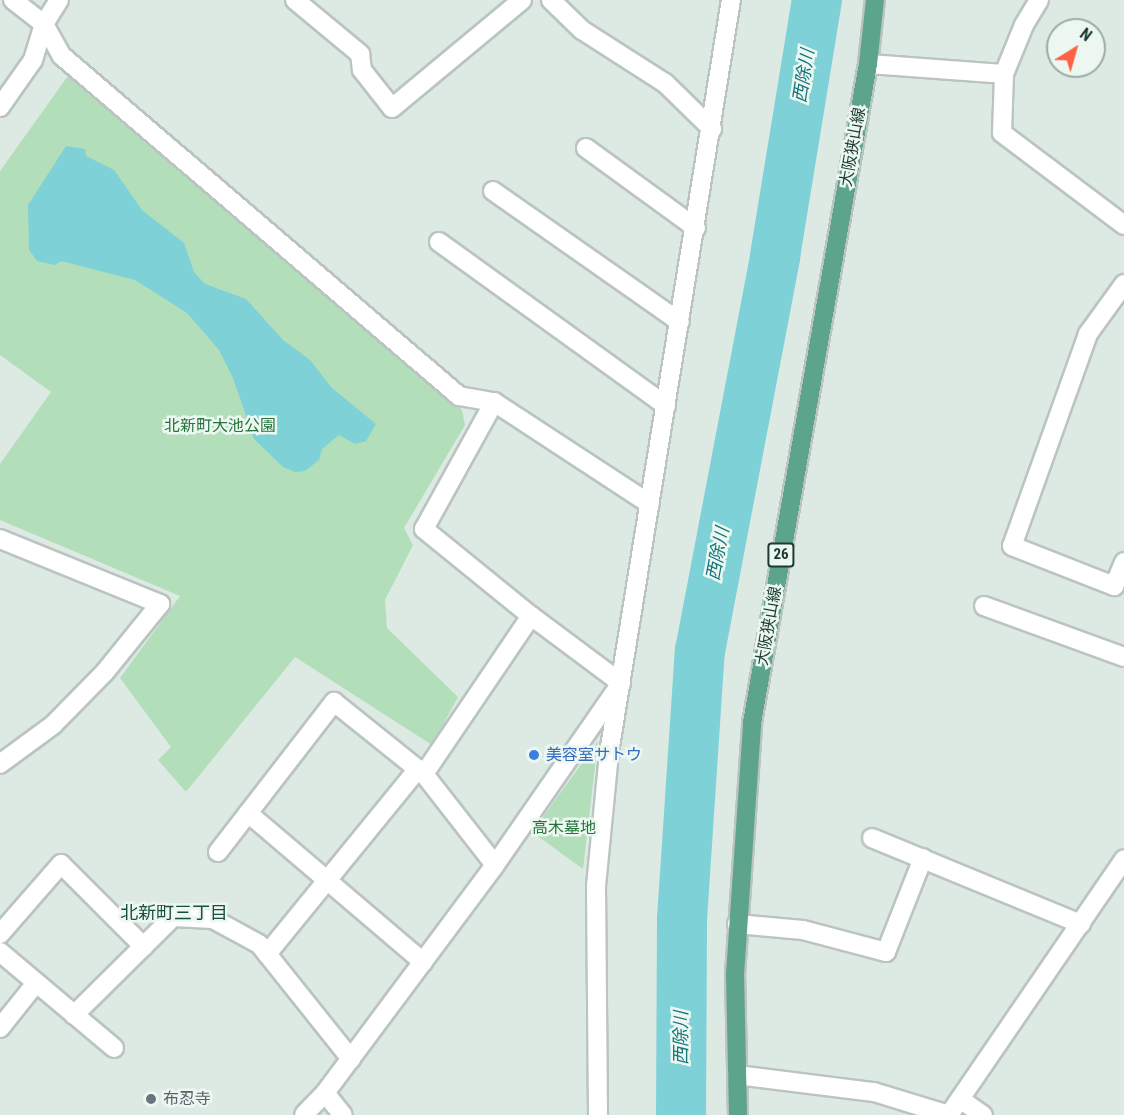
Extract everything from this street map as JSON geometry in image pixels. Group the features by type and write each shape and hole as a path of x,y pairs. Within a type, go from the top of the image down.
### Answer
{"main road":[{"name":"大阪狭山線","path":"738,1115 737,924 753,723 868,64 875,0"}],"street":[{"path":"13,0 44,24 62,56 459,396 494,402 650,504"},
{"path":"0,107 33,60 44,24 59,0"},
{"path":"296,0 360,54 362,70 392,108 522,0"},
{"path":"550,0 582,30 665,83 712,129"},
{"path":"598,1114 596,886 609,753 696,228 731,0"},
{"path":"1040,0 1024,25 1004,74 1002,134 1124,225"},
{"path":"868,64 1004,74"},
{"path":"586,148 696,228"},
{"path":"493,191 680,321"},
{"path":"439,242 666,406"},
{"path":"1124,284 1088,334 1012,546 1114,586 1124,562"},
{"path":"494,402 424,529 531,616 621,683"},
{"path":"0,540 160,604 105,672 68,710 0,764"},
{"path":"984,606 1124,657"},
{"path":"257,942 327,881 421,772 531,616"},
{"path":"304,1115 325,1093 351,1059 495,865 621,683"},
{"path":"218,852 334,702 421,772 495,865"},
{"path":"248,813 423,962"},
{"path":"872,837 1081,924"},
{"path":"737,924 803,930 886,952 923,858"},
{"path":"737,1075 874,1092 949,1115 1124,859"},
{"path":"0,934 62,864 144,947"},
{"path":"74,1015 173,917 213,919 257,942 351,1059"},
{"path":"0,952 114,1048"},
{"path":"0,1028 36,983"},
{"path":"325,1093 343,1115"},
{"path":"960,1099 983,1115"}],"green space":[{"name":"北新町大池公園","path":"70,73 462,410 465,425 404,528 413,545 385,600 387,628 458,697 432,745 295,657 186,792 158,760 171,747 120,678 180,596 0,520 0,464 51,392 0,355 0,171"},
{"name":"高木墓地","path":"598,741 583,869 532,832"}],"water":[{"path":"66,146 85,149 86,156 114,170 142,210 184,243 194,272 205,284 246,299 283,340 310,360 332,388 376,424 366,441 355,444 339,435 322,449 319,460 305,471 295,472 283,467 254,439 233,378 219,350 187,313 135,280 61,261 55,265 37,261 29,250 28,205"}],"waterway":[{"name":"西除川","path":"681,1115 682,919 700,651 775,256 817,0"}],"place":[{"name":"美容室サトウ","path":"534,755"},
{"name":"布忍寺","path":"151,1099"}],"district":[{"name":"北新町三丁目","path":"174,913"}]}
